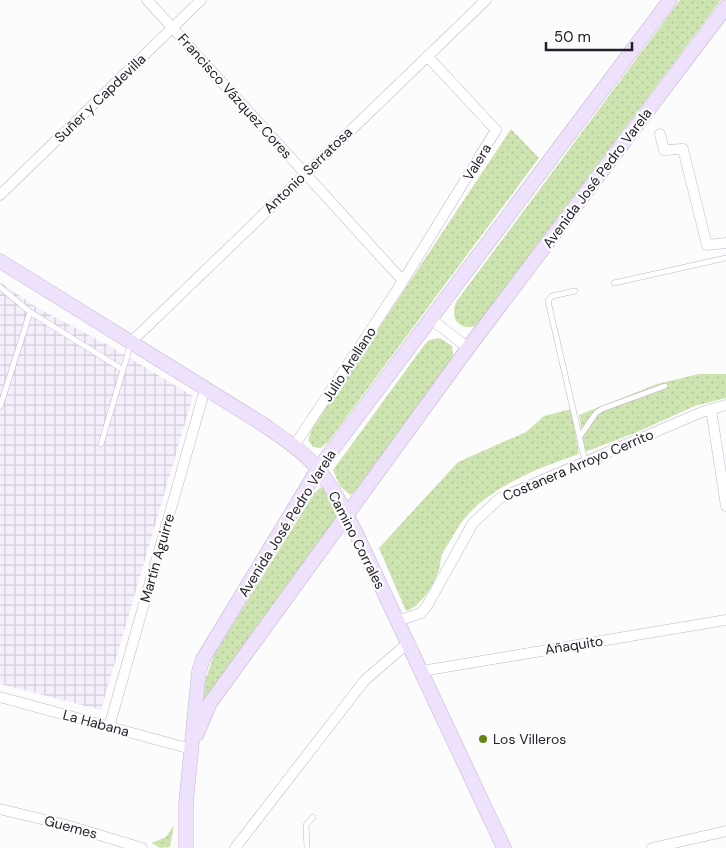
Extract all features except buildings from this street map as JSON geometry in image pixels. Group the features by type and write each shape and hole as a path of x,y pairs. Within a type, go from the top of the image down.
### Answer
{"street":[{"name":"Francisco Vázquez Cores","path":"146,0 403,281"},
{"name":"Suñer y Capdevilla","path":"0,195 201,0"},
{"name":"Antonio Serratosa","path":"131,342 486,0"},
{"name":"Avenida José Pedro Varela","path":"186,848 186,803 199,671 203,659 318,469 670,0"},
{"name":"Avenida José Pedro Varela","path":"191,749 210,703 346,514 468,348 726,8"},
{"name":"Valera","path":"403,281 496,130 427,56"},
{"path":"660,134 664,150 683,149 707,245 726,242"},
{"name":"Camino Corrales","path":"0,261 294,446 318,469 346,514 422,671 504,848"},
{"name":"Julio Arellano","path":"294,446 403,281"},
{"path":"430,318 468,348"},
{"name":"Martín Aguirre","path":"109,727 205,389"},
{"name":"Costanera Arroyo Cerrito","path":"398,621 420,613 427,606 473,523 488,508 515,491 711,409 726,405"},
{"path":"711,409 726,506"},
{"name":"Añaquito","path":"422,671 726,620"},
{"path":"235,848 365,680 408,643"},
{"name":"La Habana","path":"0,697 191,749"},
{"name":"Guemes","path":"0,808 76,827 142,848"},
{"path":"652,848 726,831"}],"lane":[{"path":"614,283 726,258"},
{"path":"0,287 30,312 122,369"},
{"path":"574,291 552,296 548,301 585,462"},
{"path":"0,407 30,312"},
{"path":"100,444 131,342"},
{"path":"580,436 596,413 602,409 665,386"},
{"path":"307,848 306,826 313,817"}],"shaded area":[{"path":"0,282 36,307 113,348 193,396 101,710 0,684"}],"green space":[{"path":"680,0 721,0 476,326 464,327 460,325 454,313 456,302"},
{"path":"511,129 539,158 328,442 321,448 313,447 308,440 312,429"},
{"path":"440,338 452,346 453,356 451,363 356,490 350,495 340,486 333,470 425,344 429,340"},
{"path":"699,374 726,374 726,398 695,406 635,433 585,452 579,415 657,384"},
{"path":"571,409 579,454 515,480 499,489 472,510 461,523 443,552 434,582 422,600 412,609 406,611 379,548 458,462 526,432 544,416"},
{"path":"321,487 328,492 333,500 339,517 200,715 202,690 214,655 314,493"},
{"path":"174,825 170,847 160,848 152,843 166,837"}],"place":[{"name":"Los Villeros","path":"483,739"}]}
